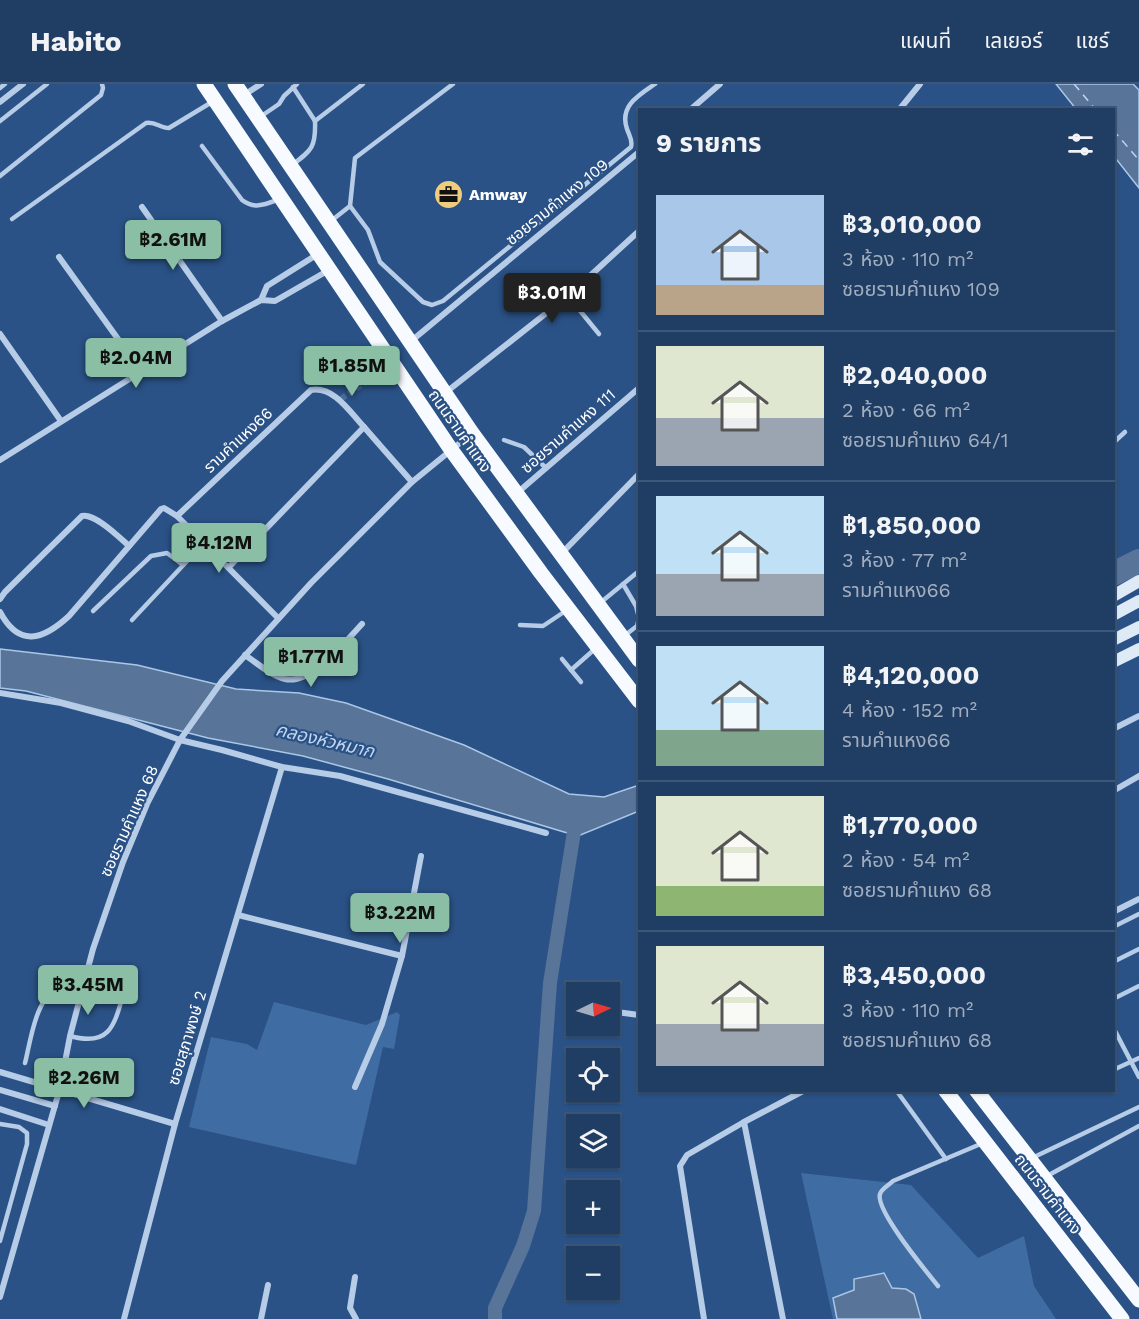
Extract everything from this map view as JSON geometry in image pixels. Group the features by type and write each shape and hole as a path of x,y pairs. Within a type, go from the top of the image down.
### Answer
{"main road":[{"name":"ถนนรามคำแหง","path":"204,84 452,451 638,700"},
{"name":"ถนนรามคำแหง","path":"239,90 444,394 560,555 622,638 637,654"},
{"name":"ถนนรามคำแหง","path":"947,1092 1117,1316"},
{"name":"ถนนรามคำแหง","path":"978,1092 1139,1300"}],"street":[{"path":"0,102 23,84"},
{"path":"239,90 261,84"},
{"path":"692,108 720,84"},
{"path":"901,108 920,84"},
{"name":"ซอยรามคำแหง 109","path":"409,343 638,153"},
{"path":"142,207 222,321"},
{"path":"444,394 568,296 638,232"},
{"path":"261,300 267,286 318,254"},
{"path":"59,258 141,371"},
{"path":"0,460 222,321 261,300 275,301 328,270"},
{"path":"0,334 61,421"},
{"path":"377,374 392,363"},
{"name":"รามคำแหง66","path":"177,516 311,390 320,388 340,400 412,482"},
{"name":"ซอยรามคำแหง 111","path":"515,494 638,389"},
{"path":"229,567 364,427"},
{"name":"ซอยรามคำแหง 68","path":"0,1297 60,1088 70,1036 93,949 123,862 147,804 182,738 222,681 278,618 412,482 472,433"},
{"path":"560,555 638,475"},
{"path":"0,612 7,626 22,635 32,637 55,629 69,616 161,509 170,510 177,516 278,618"},
{"path":"0,599 82,516 87,515 94,518 129,546"},
{"path":"1115,595 1139,581"},
{"path":"1115,614 1139,600"},
{"path":"245,655 275,675 287,680 298,680 310,675 362,624"},
{"path":"1115,639 1139,627"},
{"path":"1115,661 1139,650"},
{"path":"0,693 61,703 282,767 340,776 546,833"},
{"path":"1115,728 1139,716"},
{"name":"ซอยสุภาพงษ์ 2","path":"124,1319 175,1124 282,767"},
{"path":"1115,789 1139,776"},
{"path":"355,1087 382,1024 402,956 421,856"},
{"path":"1115,911 1139,899"},
{"path":"238,915 402,956"},
{"path":"620,1013 638,1015"},
{"path":"0,1072 175,1124"},
{"path":"0,1090 55,1106"},
{"path":"704,1319 680,1166 687,1155 801,1092"},
{"path":"0,1109 49,1125"},
{"path":"744,1122 783,1319"},
{"path":"355,1278 350,1308 356,1319"},
{"path":"261,1319 268,1285"}],"lane":[{"path":"0,88 5,84"},
{"path":"0,121 47,84"},
{"path":"0,176 101,95 102,84"},
{"path":"315,121 363,84"},
{"path":"453,84 355,158 351,206 368,230 380,262 423,302 432,305 443,301 631,147 632,143 626,124 627,107 632,100 655,84"},
{"path":"258,118 279,104 295,86 315,121 314,144 310,152 290,166"},
{"path":"12,219 146,123 151,122 169,128 215,101"},
{"path":"202,146 242,200 249,205 260,206 281,198"},
{"path":"328,223 351,206"},
{"path":"568,296 599,334"},
{"path":"1115,441 1125,432"},
{"path":"504,440 525,447 546,468"},
{"path":"132,620 203,544"},
{"path":"93,611 151,556 167,553 183,565"},
{"path":"598,605 638,572"},
{"path":"623,584 638,604"},
{"path":"520,625 543,626 568,609"},
{"path":"622,638 636,626 638,621"},
{"path":"571,670 597,646"},
{"path":"562,659 581,682"},
{"path":"370,903 410,913"},
{"path":"1115,926 1139,914"},
{"path":"1115,961 1139,949"},
{"path":"70,1036 96,1040 112,1028 127,982"},
{"path":"1115,998 1139,986"},
{"path":"25,1063 39,1009 46,998 55,989 66,988 82,992"},
{"path":"1115,1033 1139,1077"},
{"path":"1115,1069 1139,1058"},
{"path":"897,1092 946,1159"},
{"path":"1030,1159 1139,1107"},
{"path":"0,1124 19,1127 27,1133 27,1144 0,1241"},
{"path":"1044,1178 1139,1126"},
{"path":"938,1286 880,1207 879,1196 881,1191 893,1181 986,1142"}],"shaded area":[{"path":"274,1002 366,1025 397,1012 400,1015 394,1049 383,1047 356,1165 189,1127 211,1037 247,1044 257,1050"},
{"path":"801,1173 911,1185 978,1258 1024,1236 1034,1286 1056,1319 833,1319"}],"water":[{"path":"1056,84 1133,84 1139,90 1139,188 1115,158 1115,108 1075,108"},
{"path":"0,649 137,665 236,689 299,693 346,703 464,745 569,794 604,797 638,785 638,811 578,836 303,756 208,738 26,691 0,688"},
{"path":"884,1273 892,1288 906,1289 914,1294 921,1319 837,1319 833,1298 854,1290 854,1279"}],"waterway":[{"name":"คลองหัวหมาก","path":"1115,573 1139,561"},
{"path":"495,1319 495,1308 523,1246 534,1211 550,983 576,819"}],"ferry route":[{"path":"1074,84 1094,108"},
{"path":"1115,132 1139,160"}],"tunnel":[{"path":"341,399 377,374"}],"place":[{"name":"Amway","path":"448,194"}]}
